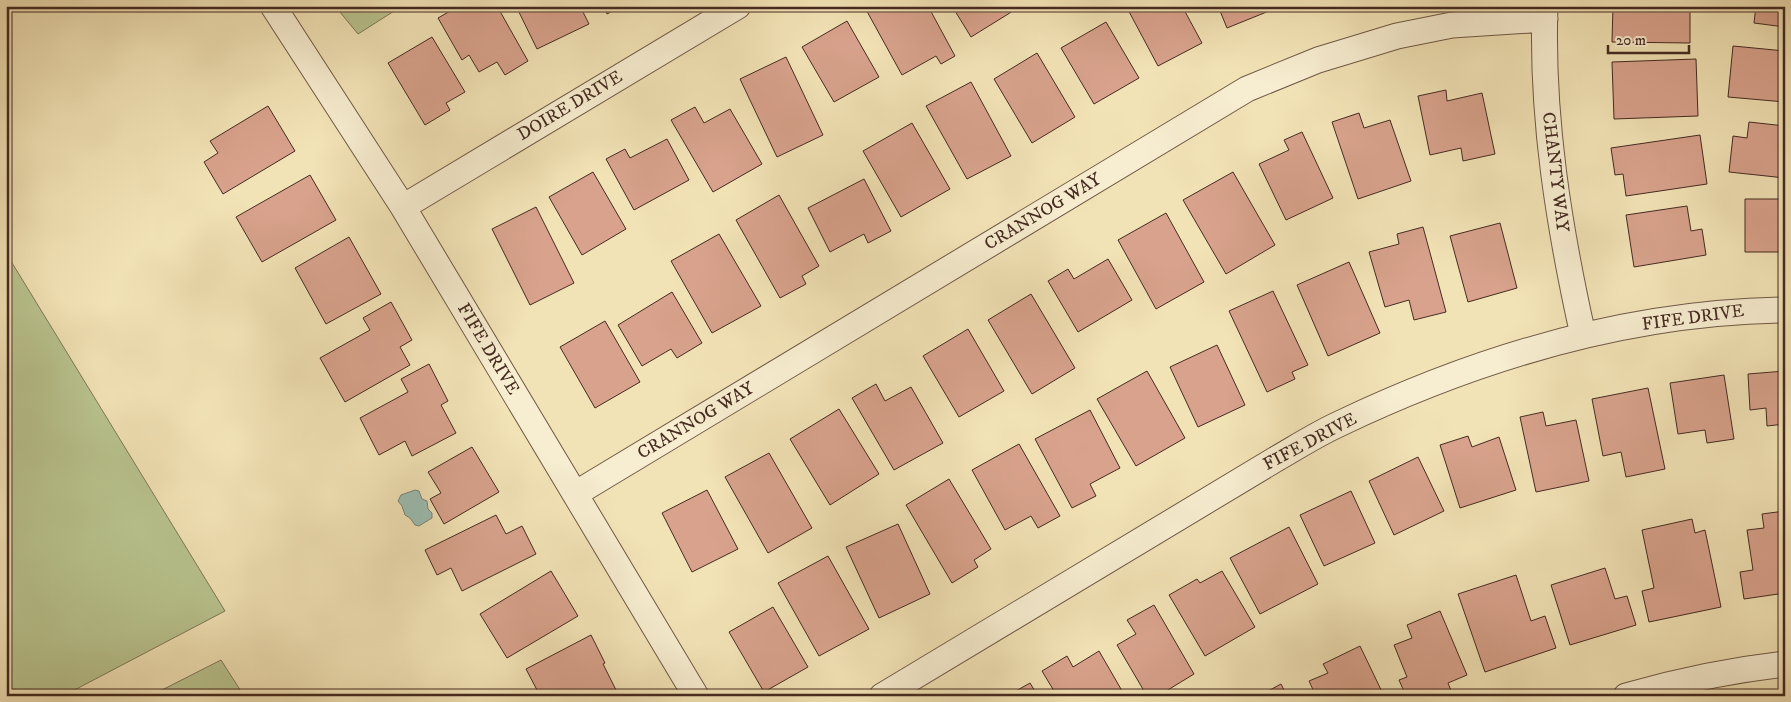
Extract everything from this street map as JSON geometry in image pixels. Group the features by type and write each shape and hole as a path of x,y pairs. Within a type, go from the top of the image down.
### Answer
{"street":[{"name":"FIFE DRIVE","path":"273,6 403,207 696,696"},
{"name":"DOIRE DRIVE","path":"403,207 738,6"},
{"name":"CHANTY WAY","path":"1545,12 1546,100 1554,180 1567,262 1583,335"},
{"name":"CRANNOG WAY","path":"575,494 1248,89 1318,60 1397,36 1452,25 1545,12"},
{"name":"FIFE DRIVE","path":"882,696 1276,459 1337,424 1413,390 1501,359 1583,335 1680,318 1748,310 1785,310"},
{"path":"1626,696 1670,684 1752,667 1785,664"}],"green space":[{"path":"335,6 402,6 358,34"},
{"path":"6,253 225,611 63,696 6,696"},
{"path":"221,660 244,696 150,696"}],"water":[{"path":"415,490 419,491 422,499 427,501 428,509 432,513 432,518 419,526 415,525 405,515 398,501 401,495"}],"building":[{"path":"459,6 497,6 528,61 505,75 497,62 479,72 469,55 462,60 438,18"},
{"path":"516,6 580,6 589,24 537,49"},
{"path":"603,6 622,6 607,14"},
{"path":"864,6 928,6 955,56 941,64 936,56 902,75"},
{"path":"952,6 1010,6 1013,11 971,37"},
{"path":"1126,6 1182,6 1202,43 1158,66"},
{"path":"1218,6 1273,6 1274,9 1227,28"},
{"path":"1613,6 1690,6 1690,43 1612,42"},
{"path":"1756,6 1785,6 1785,27 1754,23"},
{"path":"847,21 879,77 834,102 802,47"},
{"path":"1106,22 1139,78 1094,104 1061,48"},
{"path":"432,37 465,92 446,103 450,110 425,125 388,63"},
{"path":"1733,46 1785,51 1785,102 1728,97"},
{"path":"1037,53 1075,117 1032,143 994,79"},
{"path":"786,57 823,135 777,157 740,79"},
{"path":"1696,59 1698,116 1614,119 1612,62"},
{"path":"971,82 1011,156 967,179 926,106"},
{"path":"1446,90 1447,101 1482,93 1495,154 1463,161 1461,148 1430,155 1418,96"},
{"path":"268,106 295,151 223,194 204,162 218,153 210,141"},
{"path":"695,107 704,123 730,109 762,164 713,192 671,120"},
{"path":"1359,113 1364,128 1390,120 1411,181 1358,199 1332,122"},
{"path":"1749,122 1785,126 1785,178 1729,172 1733,136 1747,138"},
{"path":"912,123 950,189 901,217 863,151"},
{"path":"1302,132 1333,198 1286,220 1259,164 1289,150 1284,140"},
{"path":"1700,135 1707,184 1626,196 1623,174 1615,175 1611,148"},
{"path":"667,139 689,180 634,210 606,159 625,149 630,158"},
{"path":"593,172 626,229 582,255 549,197"},
{"path":"1233,172 1275,245 1226,274 1183,200"},
{"path":"310,175 336,220 262,262 236,217"},
{"path":"864,179 891,231 868,243 864,234 830,252 808,208"},
{"path":"779,195 819,266 802,276 806,284 780,298 736,220"},
{"path":"1745,199 1785,199 1785,252 1745,252"},
{"path":"1687,206 1691,231 1702,229 1706,255 1634,267 1626,215"},
{"path":"536,207 574,283 530,305 492,229"},
{"path":"1166,213 1204,282 1156,309 1118,240"},
{"path":"1500,223 1517,288 1468,302 1450,236"},
{"path":"1423,227 1446,312 1414,320 1409,300 1385,307 1369,252 1399,244 1397,234"},
{"path":"719,234 761,306 712,333 671,261"},
{"path":"349,237 381,294 326,324 295,268"},
{"path":"1108,259 1132,300 1078,332 1048,281 1068,269 1074,279"},
{"path":"1349,262 1380,333 1328,356 1297,285"},
{"path":"1273,291 1308,365 1292,372 1295,379 1267,392 1229,311"},
{"path":"672,292 702,343 677,358 671,349 642,366 618,325"},
{"path":"1031,294 1075,368 1032,394 988,320"},
{"path":"391,302 412,340 400,347 410,365 345,402 320,358 370,330 363,318"},
{"path":"605,321 640,382 595,408 560,347"},
{"path":"968,329 1004,391 959,417 923,356"},
{"path":"1217,345 1245,405 1198,427 1170,367"},
{"path":"429,364 448,401 441,405 456,433 412,456 405,441 379,455 360,418 408,392 401,379"},
{"path":"1147,371 1185,438 1136,466 1097,399"},
{"path":"1785,371 1785,424 1767,426 1766,408 1750,410 1748,374"},
{"path":"1724,375 1734,439 1707,443 1705,430 1678,434 1670,383"},
{"path":"876,384 885,401 911,387 943,443 894,470 852,398"},
{"path":"1648,388 1665,469 1626,477 1621,452 1603,456 1592,399"},
{"path":"839,409 879,474 830,505 790,439"},
{"path":"1090,410 1120,468 1090,484 1096,496 1072,508 1035,439"},
{"path":"1543,412 1546,426 1576,420 1589,481 1536,492 1520,417"},
{"path":"1468,436 1472,447 1499,437 1516,490 1460,508 1440,445"},
{"path":"1019,444 1060,516 1038,528 1031,516 1005,530 972,470"},
{"path":"472,447 499,492 444,524 430,499 441,493 428,472"},
{"path":"769,453 812,528 768,553 725,477"},
{"path":"1418,457 1444,511 1394,535 1369,481"},
{"path":"949,479 991,549 974,560 978,567 952,583 906,505"},
{"path":"707,490 738,549 692,572 662,513"},
{"path":"1351,491 1375,543 1324,566 1300,515"},
{"path":"1785,511 1785,593 1744,599 1740,572 1753,570 1747,530 1764,528 1762,514"},
{"path":"496,515 506,534 522,526 536,554 462,591 451,568 437,575 425,550"},
{"path":"1692,519 1695,533 1705,530 1721,607 1649,622 1642,591 1654,588 1642,530"},
{"path":"898,524 930,594 879,618 846,547"},
{"path":"1289,527 1318,584 1260,614 1230,558"},
{"path":"828,556 869,629 819,656 778,583"},
{"path":"1605,568 1615,599 1627,596 1636,625 1570,645 1551,585"},
{"path":"551,571 578,616 507,658 480,614"},
{"path":"1222,571 1255,627 1205,656 1169,595 1197,579 1200,583"},
{"path":"1516,575 1531,621 1545,616 1556,648 1485,672 1458,594"},
{"path":"1154,605 1194,674 1158,696 1147,696 1117,645 1136,634 1127,620"},
{"path":"773,607 808,667 764,692 729,632"},
{"path":"1440,611 1467,675 1448,683 1452,693 1447,696 1406,696 1399,680 1407,677 1394,645 1412,638 1407,625"},
{"path":"591,635 616,690 604,696 527,696 537,690 526,669"},
{"path":"1360,646 1384,696 1316,696 1309,681 1328,673 1323,664"},
{"path":"1099,651 1125,696 1057,696 1042,671 1067,656 1073,667"},
{"path":"1030,683 1038,696 1007,696"},
{"path":"1281,684 1287,696 1259,696"}]}
